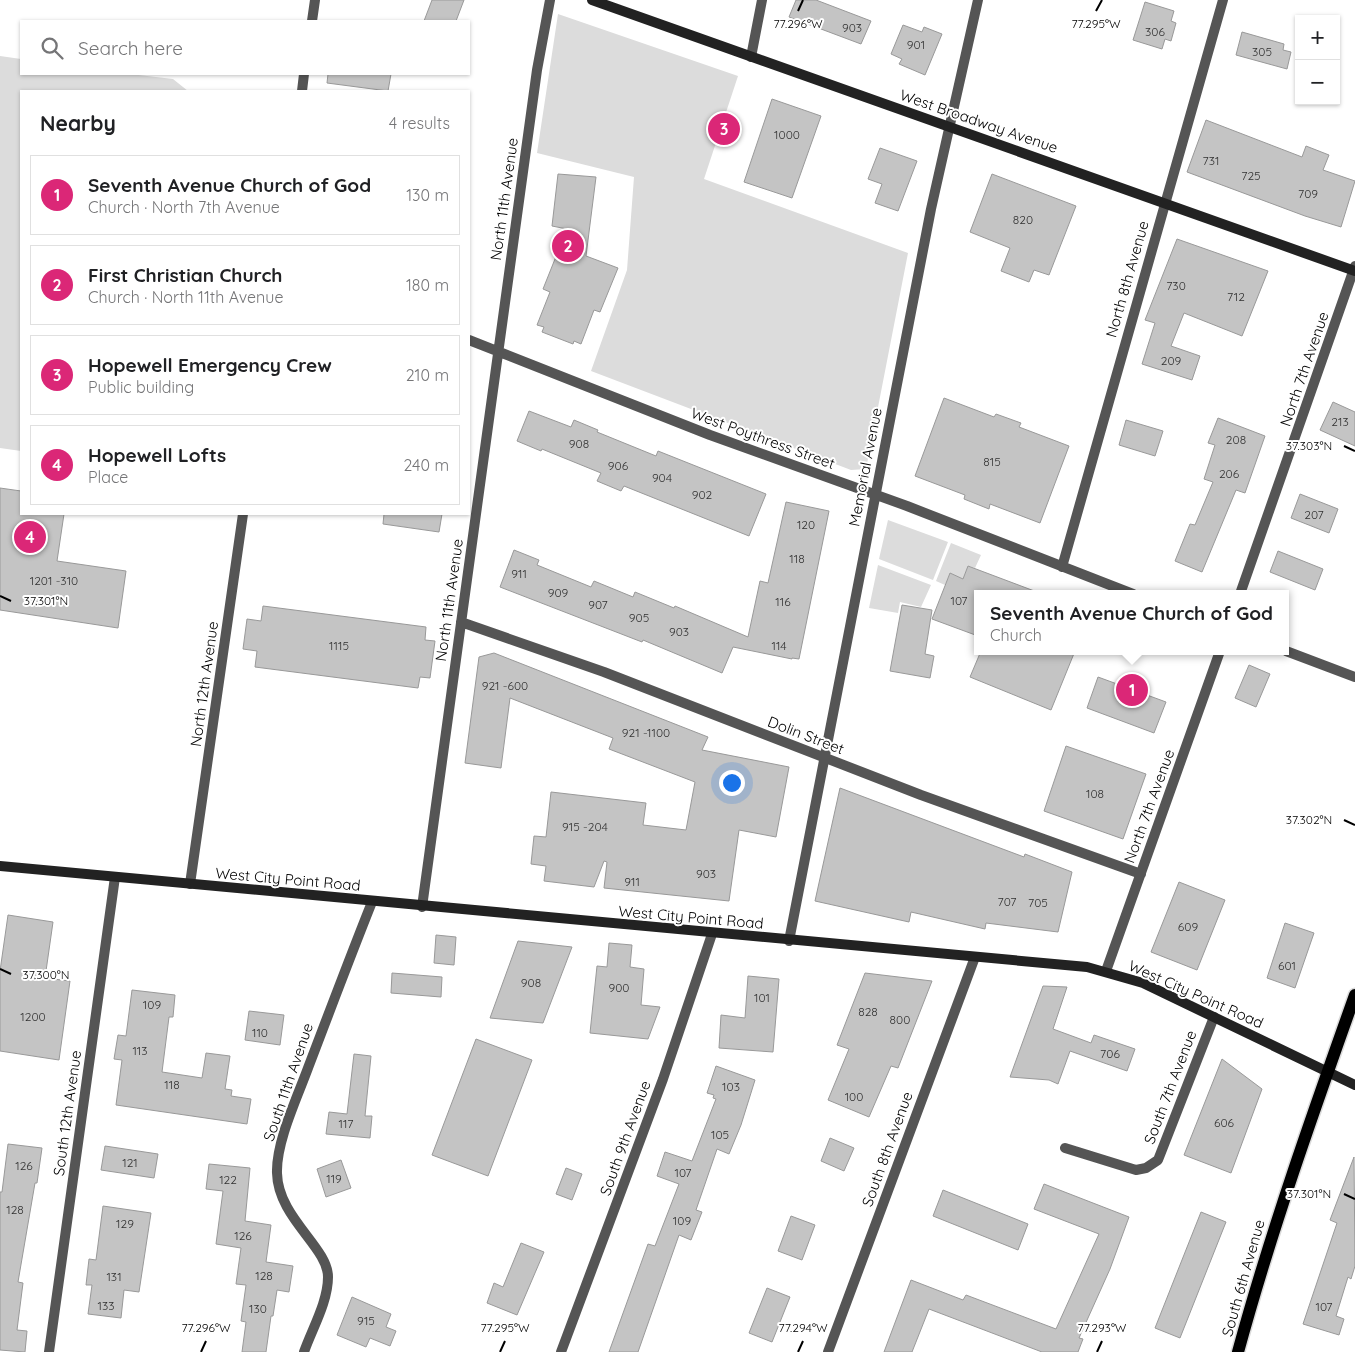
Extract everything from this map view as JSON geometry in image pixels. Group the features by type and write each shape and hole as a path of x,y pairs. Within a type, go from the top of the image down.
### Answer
{"main road":[{"name":"South 6th Avenue","path":"1238,1352 1260,1273 1355,995"}],"street":[{"path":"312,20 315,0"},
{"name":"North 11th Avenue","path":"422,907 498,351 538,70 550,0"},
{"name":"West Broadway Avenue","path":"592,0 1355,269"},
{"path":"751,57 762,0"},
{"name":"Memorial Avenue","path":"789,940 874,495 978,0"},
{"name":"North 8th Avenue","path":"1062,567 1223,0"},
{"path":"302,90 304,75"},
{"name":"North 7th Avenue","path":"1241,590 1355,269"},
{"name":"West Poythress Street","path":"470,340 710,435 874,495 1122,590"},
{"name":"North 12th Avenue","path":"190,884 243,515"},
{"name":"Dolin Street","path":"461,622 604,672 824,757 1141,874"},
{"path":"1289,652 1355,677"},
{"name":"North 7th Avenue","path":"1106,971 1219,655"},
{"name":"West City Point Road","path":"0,866 712,934 1087,967 1143,983 1355,1085"},
{"name":"South 12th Avenue","path":"49,1352 115,877"},
{"name":"South 11th Avenue","path":"304,1352 327,1291 328,1274 320,1256 286,1209 279,1192 277,1173 280,1150 296,1100 372,902"},
{"name":"South 9th Avenue","path":"561,1352 663,1079 712,934"},
{"name":"South 8th Avenue","path":"828,1352 975,957"},
{"name":"South 7th Avenue","path":"1065,1148 1136,1170 1146,1168 1158,1160 1214,1017"}],"shaded area":[{"path":"558,14 738,76 704,179 908,253 866,469 851,470 591,371 627,270 634,177 537,153"},
{"path":"0,56 20,59 20,75 139,75 173,79 187,90 20,90 20,451 0,448"},
{"path":"888,520 948,542 933,580 879,559"},
{"path":"951,543 981,555 975,568 968,566 963,579 950,573 945,585 936,581"},
{"path":"878,565 931,585 921,607 900,602 898,613 869,608"}],"building":[{"path":"432,0 464,0 456,20 424,20"},
{"path":"796,0 816,0 871,21 861,44 789,17"},
{"path":"1145,2 1174,11 1171,21 1176,23 1171,41 1165,39 1162,49 1133,40"},
{"path":"903,25 922,32 924,27 942,34 925,75 899,64 902,59 891,54"},
{"path":"1242,32 1284,44 1283,50 1291,52 1287,69 1236,55"},
{"path":"328,75 391,75 388,90 327,83"},
{"path":"772,99 821,116 792,198 744,182"},
{"path":"1206,120 1302,157 1306,146 1329,155 1323,170 1355,181 1341,227 1305,216 1187,172"},
{"path":"880,148 917,161 898,211 875,203 882,184 868,179"},
{"path":"558,174 596,177 586,256 618,268 600,312 594,310 581,344 574,341 573,344 542,332 544,327 537,325 550,292 543,289 567,229 552,226"},
{"path":"992,174 1076,206 1049,275 1034,270 1029,282 1001,271 1010,248 970,232"},
{"path":"1177,239 1268,271 1242,336 1184,313 1171,346 1200,356 1192,380 1142,364 1155,323 1145,320"},
{"path":"944,398 994,417 996,414 1021,423 1019,427 1069,446 1040,523 990,504 989,509 964,499 965,495 915,476"},
{"path":"1333,402 1355,412 1355,446 1320,430"},
{"path":"529,411 571,427 574,420 598,430 597,432 656,456 658,451 766,494 749,536 624,486 621,491 597,481 601,473 517,441"},
{"path":"1218,418 1265,436 1245,493 1236,490 1202,572 1175,561 1190,524 1195,525 1213,482 1204,479 1215,445 1208,443"},
{"path":"1126,420 1163,431 1155,456 1119,445"},
{"path":"0,488 20,491 20,515 64,515 57,561 126,571 118,628 0,610"},
{"path":"1300,494 1338,509 1329,533 1291,518"},
{"path":"786,502 829,511 799,659 733,647 722,673 643,640 642,642 500,587 514,550 539,560 537,565 591,587 594,581 633,597 635,592 674,608 675,606 748,637 760,581 768,583"},
{"path":"384,515 442,515 439,532 383,524"},
{"path":"1278,551 1323,569 1315,590 1270,572"},
{"path":"968,566 1032,590 974,590 974,635 932,619 950,573 963,579"},
{"path":"902,605 932,610 925,654 934,656 930,678 890,671"},
{"path":"263,606 426,627 425,640 435,641 430,678 420,677 418,688 255,667 257,651 243,649 247,619 261,621"},
{"path":"494,653 708,737 702,750 789,767 776,837 739,830 729,901 604,888 607,862 604,861 594,887 544,881 546,866 531,864 534,836 546,837 551,792 646,803 643,825 686,830 695,782 609,749 613,738 510,698 501,768 465,763 479,657"},
{"path":"979,655 1073,655 1051,710 970,677"},
{"path":"1249,665 1270,674 1256,707 1235,698"},
{"path":"1098,677 1166,702 1154,733 1087,708"},
{"path":"1066,746 1146,774 1123,839 1044,811"},
{"path":"840,788 1024,857 1025,854 1072,872 1058,932 986,923 985,929 911,912 909,922 815,901"},
{"path":"1179,882 1225,900 1197,970 1151,952"},
{"path":"8,915 53,922 45,978 70,981 59,1060 0,1051 0,971"},
{"path":"1285,923 1314,933 1295,988 1267,978"},
{"path":"436,935 456,937 454,965 434,963"},
{"path":"518,941 572,947 543,1023 490,1018"},
{"path":"609,943 632,945 630,967 644,969 641,1005 660,1007 648,1039 590,1033 597,966 607,967"},
{"path":"392,973 442,977 441,997 391,993"},
{"path":"865,973 932,981 898,1068 891,1066 869,1117 828,1100 849,1049 837,1045"},
{"path":"748,976 779,979 773,1052 719,1048 721,1015 745,1018"},
{"path":"1043,986 1067,987 1053,1029 1091,1043 1094,1035 1135,1049 1127,1071 1070,1051 1058,1084 1049,1080 1010,1077"},
{"path":"132,990 175,995 173,1017 169,1017 162,1072 202,1078 206,1053 230,1056 225,1089 232,1090 231,1096 251,1099 247,1124 116,1105 122,1060 114,1059 118,1035 126,1036"},
{"path":"249,1011 284,1015 280,1045 245,1040"},
{"path":"476,1039 532,1060 488,1176 432,1155"},
{"path":"354,1054 371,1056 365,1116 372,1116 370,1138 326,1134 329,1112 347,1114"},
{"path":"1222,1059 1262,1089 1231,1173 1184,1155"},
{"path":"716,1066 755,1080 741,1125 729,1154 717,1149 696,1210 702,1212 691,1240 679,1235 638,1352 609,1352 648,1244 655,1246 679,1184 657,1176 665,1152 692,1161 716,1099 713,1098 714,1095 707,1093"},
{"path":"830,1138 854,1148 844,1171 821,1161"},
{"path":"8,1144 42,1148 18,1282 23,1283 17,1330 27,1331 25,1352 0,1350 0,1192 2,1192"},
{"path":"105,1146 158,1154 154,1178 101,1170"},
{"path":"1354,1157 1355,1266 1351,1279 1348,1277 1336,1316 1344,1319 1339,1335 1303,1324 1337,1223 1330,1220"},
{"path":"341,1160 351,1188 326,1197 317,1169"},
{"path":"209,1164 250,1168 245,1221 271,1225 266,1262 293,1266 289,1292 277,1290 266,1352 242,1352 246,1322 241,1321 246,1285 236,1284 241,1248 216,1244 223,1191 206,1189"},
{"path":"566,1168 582,1174 572,1200 556,1194"},
{"path":"1044,1184 1129,1217 1110,1269 1079,1338 1083,1339 1078,1352 1042,1352 929,1309 912,1352 884,1352 911,1280 963,1300 966,1295 1056,1329 1099,1234 1034,1209"},
{"path":"943,1190 1028,1224 1018,1250 933,1216"},
{"path":"103,1206 151,1213 139,1292 124,1290 121,1318 88,1314 92,1285 86,1285 89,1259 96,1260"},
{"path":"1201,1212 1226,1222 1180,1338 1155,1328"},
{"path":"791,1216 815,1225 802,1260 778,1251"},
{"path":"521,1243 544,1252 517,1315 487,1303 494,1283 503,1287"},
{"path":"767,1288 790,1297 772,1342 749,1333"},
{"path":"352,1297 391,1314 386,1327 396,1331 390,1346 370,1338 366,1347 337,1335"}],"place":[{"name":"Hopewell Emergency Crew","path":"724,129"},
{"name":"First Christian Church","path":"568,246"},
{"name":"Hopewell Lofts","path":"30,537"},
{"name":"Seventh Avenue Church of God","path":"1132,690"}]}
